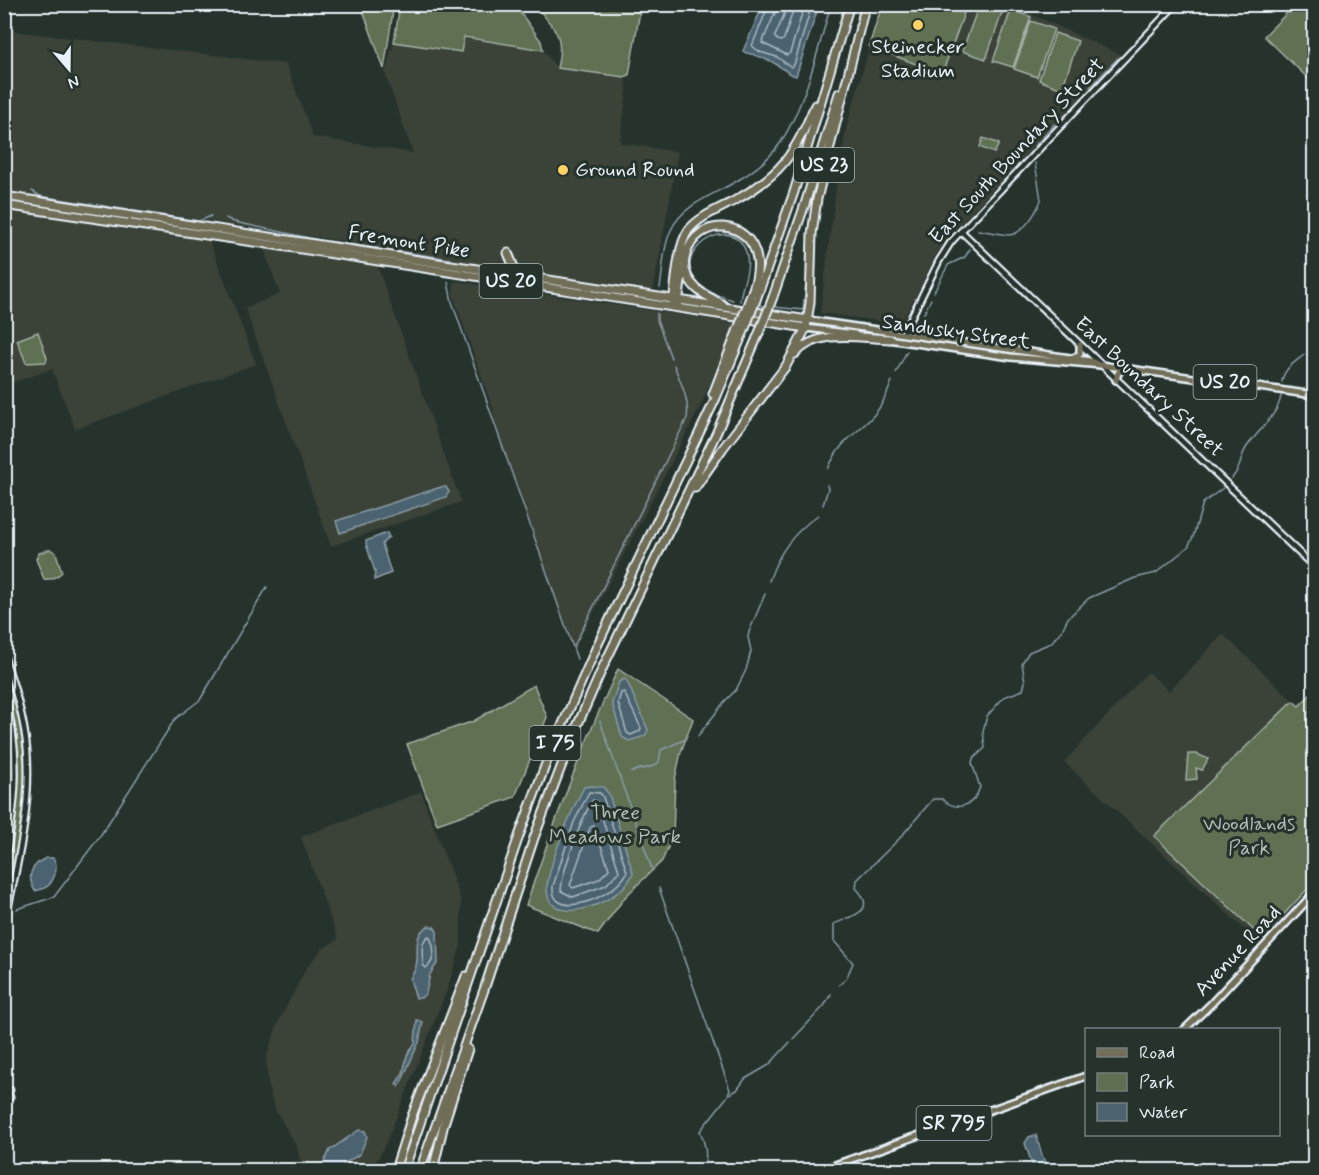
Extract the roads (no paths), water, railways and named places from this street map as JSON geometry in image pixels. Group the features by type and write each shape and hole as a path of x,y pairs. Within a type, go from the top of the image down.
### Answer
{"highway":[{"name":"I 75","path":"404,1170 529,809 566,714 699,435 754,298 794,192 850,4"},
{"name":"I 75","path":"420,1170 485,987 534,838 574,733 611,649 720,426 773,297 805,204 865,6"},
{"name":"US 23","path":"807,324 812,234 817,199 865,6"},
{"name":"US 23","path":"676,303 682,244 688,231 701,220 753,190 777,172 796,146 827,81"},
{"name":"Fremont Pike","path":"4,196 216,229 386,259 807,324"},
{"name":"Fremont Pike","path":"4,205 347,256 428,262 543,279 676,303 728,307 807,324"},
{"path":"125,223 167,224 202,230 216,229"},
{"path":"676,303 691,243 702,232 721,226 737,230 749,240 757,258 754,298"},
{"path":"508,252 516,272 536,275 543,279"},
{"path":"684,264 690,282 697,289 728,307"},
{"path":"683,505 723,448 777,379 791,358 807,324"},
{"path":"791,358 808,343 829,336 890,339"},
{"path":"395,1170 441,1041 478,945 487,929"},
{"path":"428,1170 484,998 485,987"},
{"path":"433,1170 444,1124"}],"main road":[{"name":"Sandusky Street","path":"807,324 845,332 1011,357 1101,365 1314,395"},
{"name":"Sandusky Street","path":"807,324 903,334 1091,361 1101,365"},
{"path":"845,332 856,331 894,336 903,334"},
{"path":"1072,359 1080,354 1080,345"},
{"path":"1116,380 1118,373 1124,368"},
{"name":"Avenue Road","path":"1185,1028 1211,1004 1314,894"},
{"name":"SR 795","path":"821,1170 1085,1076"}],"street":[{"name":"East South Boundary Street","path":"903,334 943,254 961,231 1176,4"},
{"name":"East Boundary Street","path":"961,231 1314,567"},
{"path":"4,656 23,720 28,780 23,830 4,927"},
{"path":"4,693 13,728 17,766 14,814 4,867"}],"water":[{"path":"763,5 819,5 796,76 772,62 743,51"},
{"path":"446,487 449,492 446,497 340,533 336,521"},
{"path":"387,533 389,537 382,544 391,573 374,580 375,572 366,541"},
{"path":"624,679 627,681 648,730 645,736 629,741 622,737 612,703 619,682"},
{"path":"584,787 603,787 609,794 633,873 626,885 614,895 584,909 570,910 557,907 549,899 547,885 557,848 573,810"},
{"path":"46,858 53,858 55,861 54,875 47,886 35,891 32,886 31,872"},
{"path":"429,926 434,927 437,931 438,962 430,974 426,993 421,998 416,998 410,979 417,961 418,938 423,929"},
{"path":"417,1020 423,1022 419,1042 399,1087 396,1084 403,1073 407,1055 415,1043"},
{"path":"359,1130 365,1131 367,1137 360,1154 338,1170 320,1170 330,1150"},
{"path":"1036,1135 1043,1158 1055,1170 1034,1170 1025,1143 1029,1137"}],"waterway":[{"path":"660,288 666,244 676,221 701,200 751,172 768,158 781,142 798,110 831,4"},
{"path":"1090,87 1118,58"},
{"path":"1035,146 1058,120"},
{"path":"978,230 1008,235 1024,227 1041,200 1035,163"},
{"path":"32,191 40,196 199,221 211,216"},
{"path":"226,218 234,222 320,240"},
{"path":"733,300 705,289 692,274 691,260 698,246 711,237 726,234 739,240 747,256 747,268 740,301"},
{"path":"328,241 378,248"},
{"path":"934,292 948,265 965,257 970,249"},
{"path":"397,251 451,259"},
{"path":"448,282 452,302 577,659"},
{"path":"774,307 803,310 806,282"},
{"path":"916,330 931,299"},
{"path":"756,305 766,306"},
{"path":"657,313 657,320 671,358"},
{"path":"896,373 907,351"},
{"path":"1282,382 1287,370 1304,355"},
{"path":"574,646 687,418 686,398 674,365"},
{"path":"828,469 843,445 877,411 892,381"},
{"path":"1232,478 1238,470 1246,448 1276,410 1281,396"},
{"path":"823,505 827,485"},
{"path":"839,985 846,979 853,963 834,941 834,924 864,908 865,903 856,888 857,880 899,839 933,799 942,799 959,806 974,799 980,787 972,763 973,759 985,748 983,731 987,716 1004,697 1023,690 1025,682 1022,663 1029,652 1051,643 1068,618 1089,598 1135,578 1156,573 1188,547 1203,503 1223,488"},
{"path":"769,581 777,561 788,544 818,515"},
{"path":"17,909 54,897 100,836 175,719 200,700 267,587"},
{"path":"698,736 736,690 746,670 751,651 749,632 765,594"},
{"path":"600,721 652,869"},
{"path":"631,773 656,765 659,762 661,750 686,739"},
{"path":"659,888 730,1090 700,1131 706,1156 702,1170"},
{"path":"793,1039 824,1006 831,994"},
{"path":"730,1094 737,1090 745,1079 769,1065 790,1042"}],"place":[{"name":"Steinecker Stadium","path":"918,25"},
{"name":"Ground Round","path":"563,170"}],"park label":[{"name":"Three Meadows Park","path":"615,825"},
{"name":"Woodlands Park","path":"1249,836"}]}
